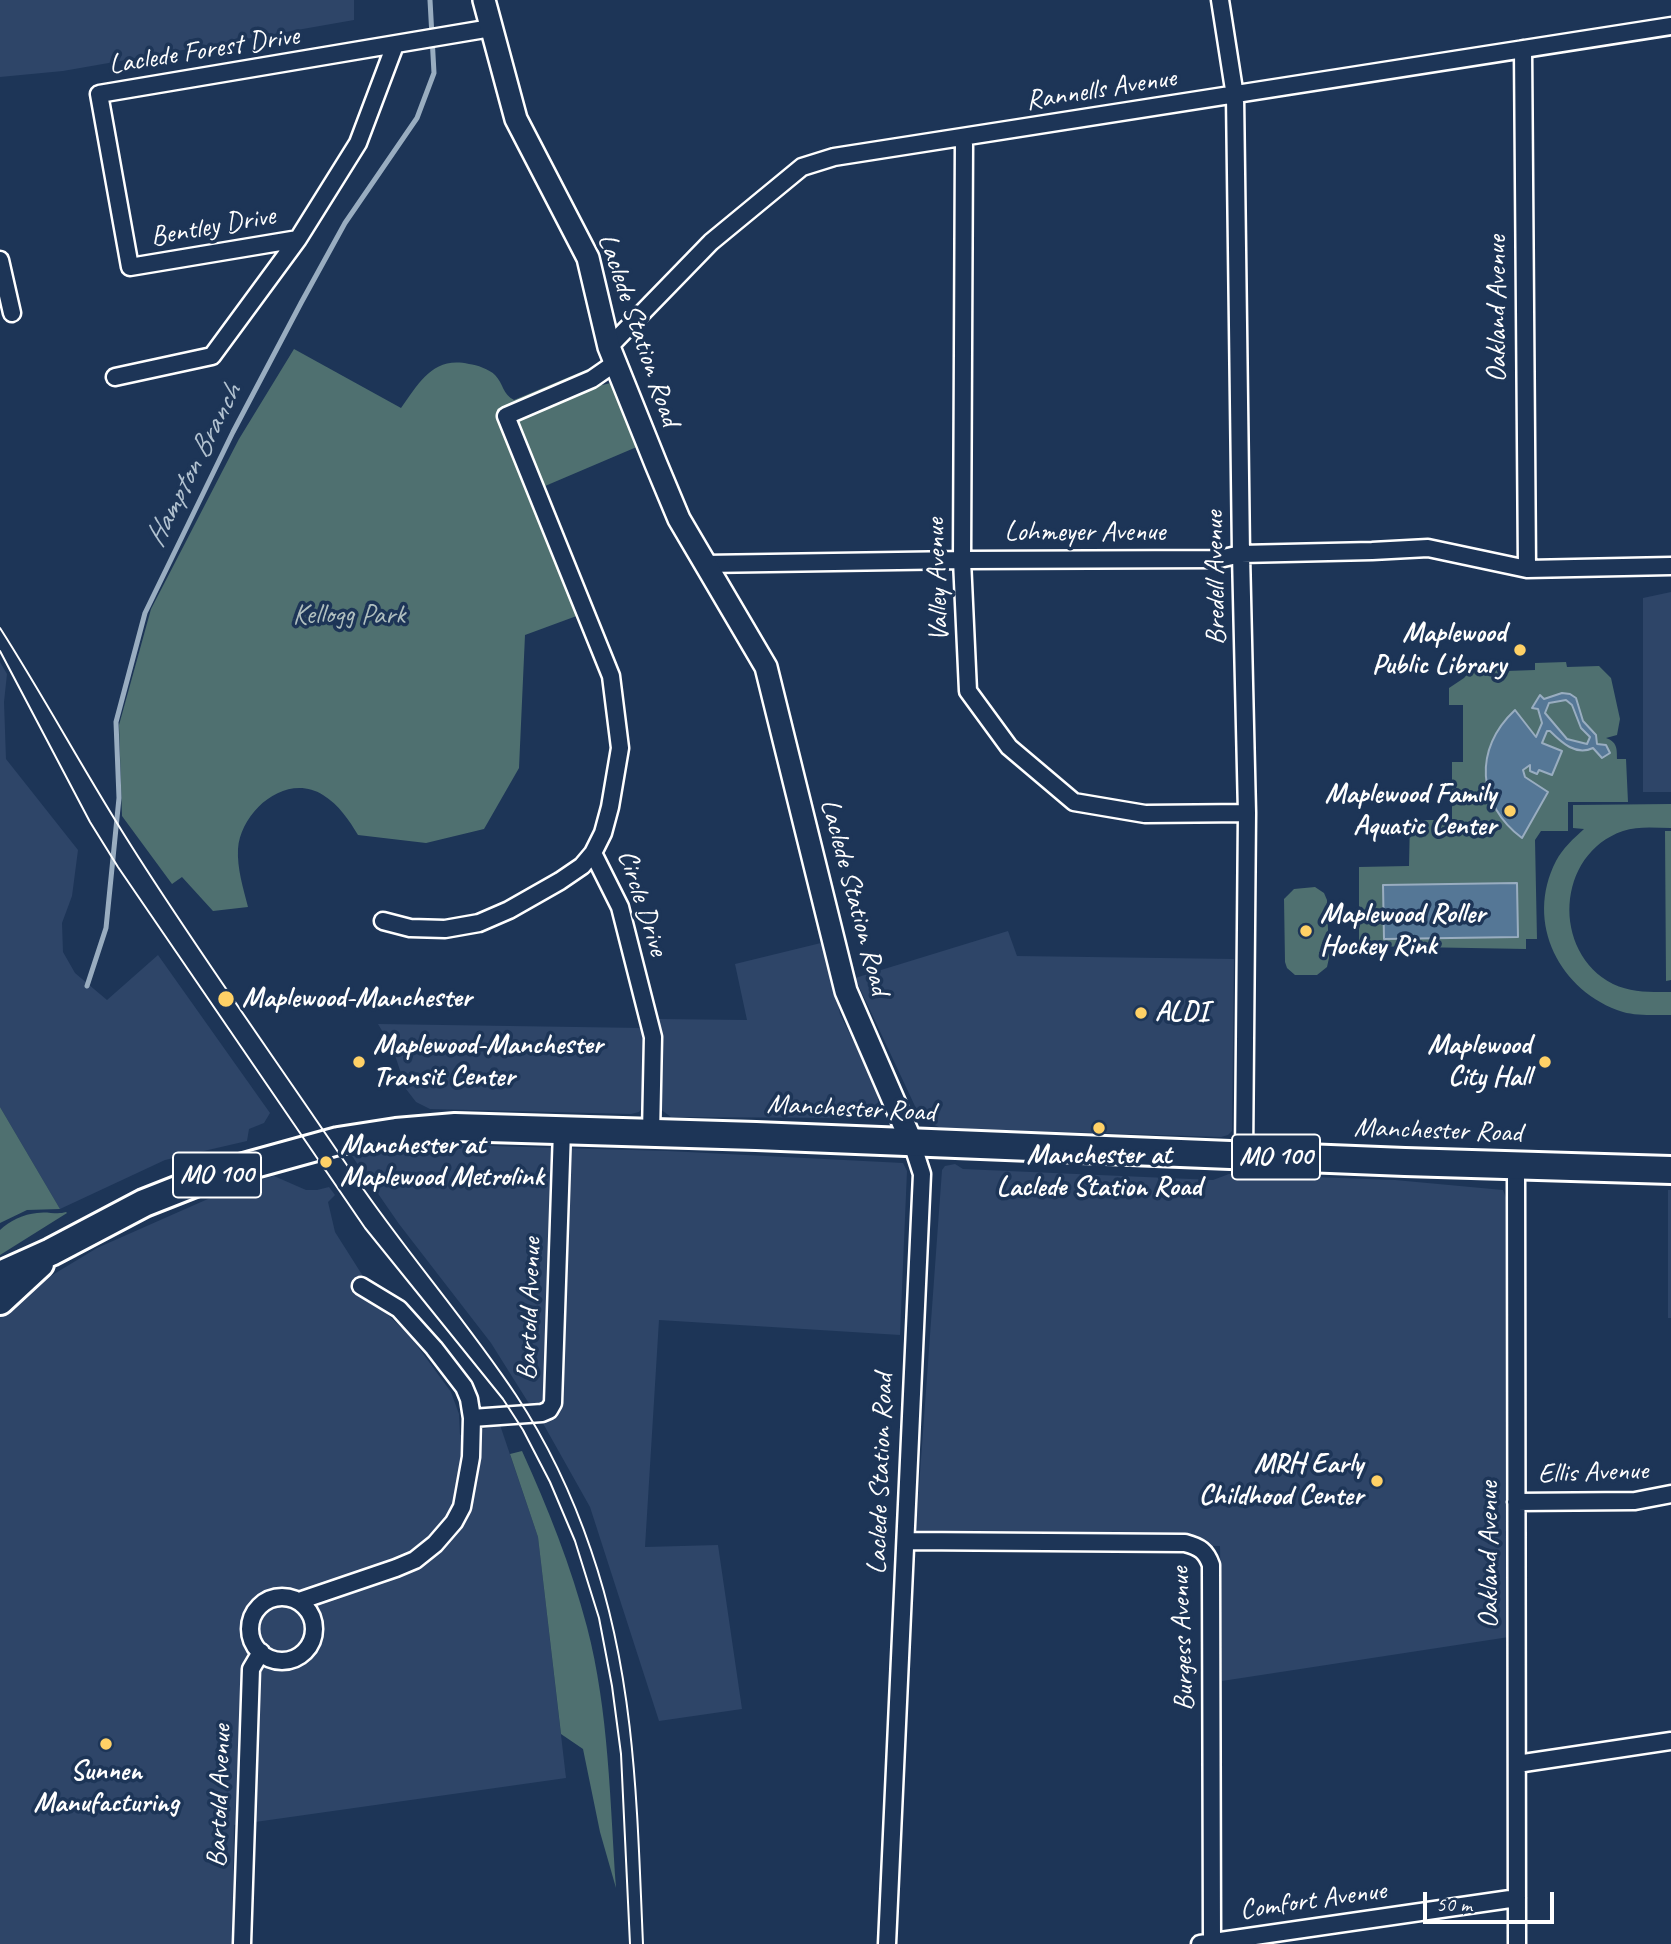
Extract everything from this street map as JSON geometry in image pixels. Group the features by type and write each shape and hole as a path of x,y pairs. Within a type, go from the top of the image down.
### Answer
{"main road":[{"name":"Manchester Road","path":"0,1275 51,1252 114,1217 173,1191 251,1164 338,1141 455,1127 1671,1170"},
{"name":"Manchester Road","path":"0,1301 51,1252"}],"street":[{"name":"Laclede Station Road","path":"484,0 516,119 588,258 612,355 679,519 766,667 846,991 912,1143 922,1174 887,1944"},
{"name":"Bredell Avenue","path":"1220,0 1235,96 1247,813 1244,1156"},
{"name":"Rannells Avenue","path":"506,416 592,380 711,242 802,167 834,157 964,139 1671,26"},
{"name":"Laclede Forest Drive","path":"130,267 99,94 491,28"},
{"name":"Bentley Drive","path":"130,267 298,239 358,143 395,45"},
{"name":"Oakland Avenue","path":"1522,50 1527,569"},
{"name":"Valley Avenue","path":"964,139 962,560 968,691 1009,747 1074,802 1144,814 1247,813"},
{"path":"115,376 212,356 298,239"},
{"path":"0,260 12,313"},
{"name":"Circle Drive","path":"506,416 611,676 620,748 610,807 603,833 593,853 620,907 653,1037 651,1133"},
{"name":"Lohmeyer Avenue","path":"705,565 1219,559 1241,554 1428,548 1527,569 1671,566"},
{"path":"383,921 410,928 445,929 479,923 509,910 560,881 582,866 593,853"},
{"name":"Bartold Avenue","path":"472,1418 542,1413 549,1410 554,1403 562,1130"},
{"name":"Oakland Avenue","path":"1516,1166 1517,1944"},
{"path":"299,1601 415,1560 435,1544 462,1507 471,1457 472,1418 464,1387 399,1309 361,1286"},
{"name":"Ellis Avenue","path":"1517,1502 1635,1502 1671,1494"},
{"name":"Burgess Avenue","path":"906,1541 1185,1543 1197,1546 1207,1553 1211,1565 1206,1943"},
{"path":"289,1598 299,1601 306,1608 314,1625 314,1634 305,1651 288,1660 278,1661 261,1652 251,1634 254,1614 269,1600 289,1598"},
{"name":"Bartold Avenue","path":"242,1944 251,1669 261,1652"},
{"path":"1517,1764 1671,1741"},
{"name":"Comfort Avenue","path":"1206,1943 1517,1898"}],"shaded area":[{"path":"0,0 354,0 354,20 63,71 0,77"},
{"path":"1671,592 1671,792 1643,792 1643,598"},
{"path":"0,662 7,674 4,702 6,759 78,850 72,896 62,923 63,952 75,973 107,1000 158,955 270,1113 264,1123 249,1129 247,1141 165,1160 60,1209 0,1107"},
{"path":"1562,693 1576,698 1583,721 1596,735 1597,744 1606,745 1610,753 1602,758 1593,748 1575,749 1547,731 1542,743 1562,751 1552,775 1539,770 1537,774 1530,771 1530,765 1523,770 1525,777 1548,792 1522,838 1496,809 1489,793 1487,759 1501,725 1515,710 1536,737 1542,723 1538,709 1532,708 1540,695 1544,699","holes":["1566,700 1572,705 1581,728 1590,737 1587,744 1567,739 1545,713 1549,703"]},
{"path":"1517,883 1518,937 1384,939 1383,885"},
{"path":"1008,931 1017,956 1234,959 1232,1131 1221,1137 941,1128 921,1119 855,978"},
{"path":"825,942 840,1014 877,1089 878,1102 874,1111 868,1116 856,1118 671,1117 660,1109 662,1038 659,1019 747,1020 735,964"},
{"path":"378,1024 643,1028 646,1037 643,1107 639,1112 631,1114 430,1109 416,1102 406,1089 393,1049"},
{"path":"457,1145 668,1151 903,1163 907,1171 900,1335 659,1320 645,1547 718,1545 742,1709 659,1721 590,1507 540,1418 491,1343 399,1224 352,1156"},
{"path":"955,1164 963,1169 1213,1180 1229,1174 1395,1180 1503,1190 1508,1203 1509,1637 1222,1681 1220,1546 921,1539 916,1528 942,1170 945,1166"},
{"path":"274,1176 306,1190 329,1187 335,1195 328,1202 335,1232 387,1314 410,1336 451,1392 459,1414 460,1435 500,1425 538,1537 566,1778 234,1825 232,1944 0,1944 0,1313 54,1274 97,1248 235,1187"},
{"path":"1668,1190 1671,1190 1671,1318 1668,1318"}],"green space":[{"name":"Kellogg Park","path":"294,349 401,408 429,373 446,364 469,364 486,369 495,375 514,400 588,369 602,385 611,383 639,446 531,492 582,614 525,635 519,768 484,829 426,843 358,835 339,808 323,795 309,789 295,788 281,792 257,809 247,821 241,835 238,863 248,907 213,911 182,877 172,884 122,816 119,725 151,609 239,439"},
{"name":"Maplewood Family Aquatic Center","path":"1471,662 1505,662 1506,671 1535,670 1535,663 1566,662 1567,667 1599,666 1611,678 1620,719 1617,735 1606,738 1616,746 1617,759 1626,759 1628,802 1568,802 1568,831 1541,831 1535,840 1537,939 1526,939 1526,949 1359,946 1359,867 1409,866 1410,820 1452,820 1452,762 1463,762 1463,705 1449,705 1449,688 1472,669"},
{"path":"1671,804 1671,828 1629,829 1601,843 1584,860 1574,881 1570,904 1571,928 1579,950 1593,969 1613,984 1627,989 1671,992 1671,1015 1623,1012 1581,989 1554,952 1547,931 1544,908 1547,884 1559,856 1584,829 1573,828 1573,805"},
{"path":"1665,831 1671,831 1671,980 1666,981"},
{"name":"Maplewood Roller Hockey Rink","path":"1315,887 1324,893 1327,900 1327,967 1317,975 1295,975 1285,962 1284,899 1294,889"},
{"path":"0,1107 60,1209 27,1210 0,1223"},
{"path":"66,1212 0,1255 0,1230 8,1224 22,1216"},
{"path":"522,1451 566,1560 581,1604 594,1659 608,1757 616,1888 600,1832 583,1749 561,1734 538,1537 510,1454"}],"waterway":[{"name":"Hampton Branch","path":"87,986 106,928 119,798 116,722 145,613 233,432 301,303 345,223 417,118 434,73 430,0"}],"tram line":[{"path":"0,628 115,820 186,930 375,1205 516,1395 558,1470 591,1550 606,1599 626,1696 636,1794 643,1944"},
{"path":"0,651 90,822 118,867 365,1228 503,1399 523,1430 550,1482 575,1541 599,1618 612,1686 621,1754 630,1944"}],"place":[{"name":"Maplewood Public Library","path":"1520,650"},
{"name":"Maplewood Family Aquatic Center","path":"1510,811"},
{"name":"Maplewood Roller Hockey Rink","path":"1306,931"},
{"name":"Maplewood-Manchester","path":"226,999"},
{"name":"ALDI","path":"1141,1013"},
{"name":"Maplewood-Manchester Transit Center","path":"359,1062"},
{"name":"Maplewood City Hall","path":"1545,1062"},
{"name":"Manchester at Laclede Station Road","path":"1099,1128"},
{"name":"Manchester at Maplewood Metrolink","path":"326,1162"},
{"name":"MRH Early Childhood Center","path":"1377,1481"},
{"name":"Sunnen Manufacturing","path":"106,1744"}]}
